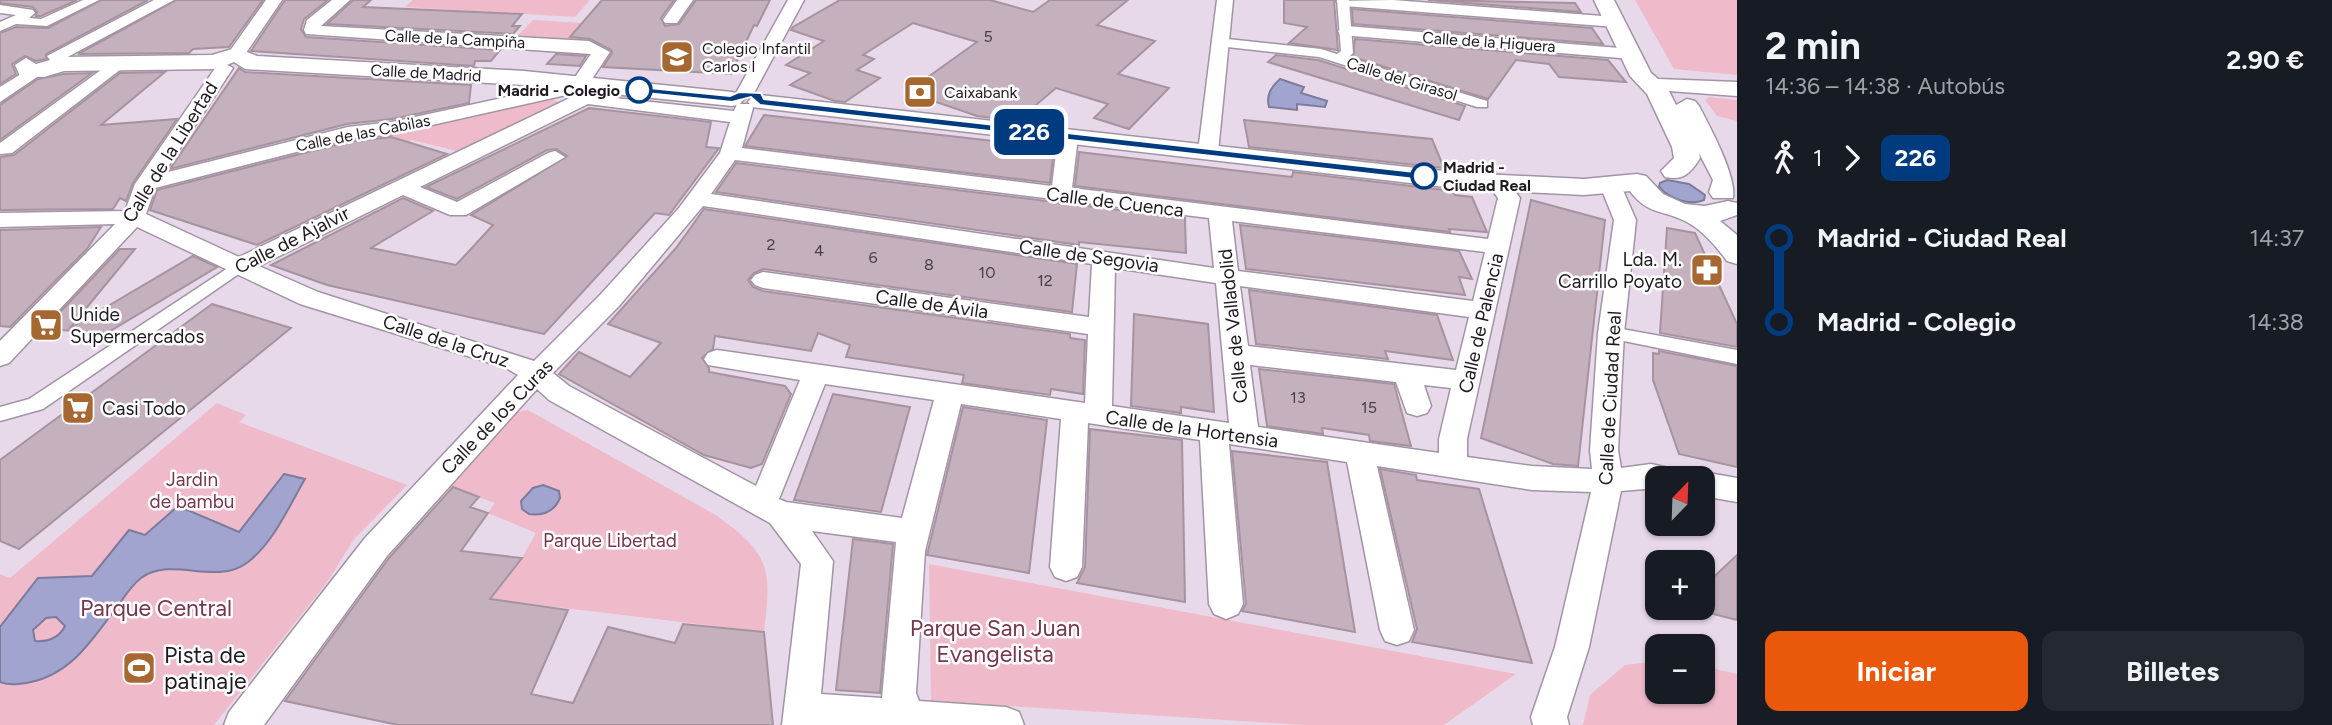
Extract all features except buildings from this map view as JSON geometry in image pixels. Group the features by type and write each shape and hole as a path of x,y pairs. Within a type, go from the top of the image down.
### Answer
{"street":[{"path":"15,20 43,23 93,0"},
{"path":"59,60 166,0"},
{"path":"230,62 274,0"},
{"name":"Calle de la Campiña","path":"341,0 313,24 312,30 589,46 601,52 587,89"},
{"path":"671,20 685,0"},
{"name":"Calle de los Curas","path":"248,724 376,547 654,252 698,199 730,153 745,104 796,0"},
{"path":"1208,152 1218,42 1225,0"},
{"path":"1604,0 1641,76 1662,87 1688,107"},
{"path":"1337,59 1347,53 1343,1 1616,22"},
{"path":"0,9 29,13 0,27"},
{"name":"Calle de la Higuera","path":"1346,32 1634,59"},
{"name":"Calle del Girasol","path":"1218,42 1321,53 1482,104"},
{"name":"Calle de Madrid","path":"30,68 59,60 230,62 587,89 1498,183 1633,190 1695,214"},
{"path":"5,149 119,62"},
{"name":"Calle de la Libertad","path":"0,357 134,216 146,184 230,62"},
{"path":"0,67 30,68"},
{"path":"0,96 30,68"},
{"path":"1662,87 1735,89"},
{"path":"1662,87 1687,158 1682,166 1674,171"},
{"name":"Calle de las Cabilas","path":"146,184 348,133 392,128 587,89"},
{"name":"Calle de Ajalvir","path":"0,414 36,404 237,267 587,89"},
{"path":"1729,207 1726,180 1688,107 1686,94 1697,90 1735,89"},
{"path":"1061,195 1068,137"},
{"name":"Calle de Cuenca","path":"730,153 1500,247"},
{"path":"400,186 458,210 555,157"},
{"path":"1633,190 1638,175 1647,171 1674,171 1702,179 1729,207"},
{"name":"Calle de Palencia","path":"1453,467 1453,439 1468,381 1481,310 1500,247 1509,198 1498,183"},
{"name":"Calle de Ciudad Real","path":"1544,722 1572,647 1608,481 1604,450 1611,333 1625,220 1633,190"},
{"name":"Calle de Segovia","path":"698,199 1228,277 1481,310"},
{"path":"1695,214 1710,214 1729,207"},
{"name":"Calle de Valladolid","path":"1220,214 1245,437"},
{"path":"1695,214 1728,242 1737,255"},
{"name":"Calle de la Cruz","path":"0,220 134,216 237,267 309,298 515,362 537,374 559,393 772,509 914,532"},
{"path":"1066,568 1086,414 1101,327 1104,258"},
{"name":"Calle de Ávila","path":"763,280 1101,327"},
{"path":"1611,333 1737,357"},
{"path":"1236,354 1468,381"},
{"name":"Calle de la Hortensia","path":"717,359 1532,478 1608,481 1645,476"},
{"path":"816,374 776,477 772,509 817,561 801,718 1006,725"},
{"path":"1407,374 1417,406"},
{"path":"909,721 898,693 909,551 950,393"},
{"path":"1214,432 1226,604"},
{"path":"1360,454 1398,630"},
{"path":"1715,486 1737,490"}],"green space":[{"path":"413,0 590,0 575,17 405,7"},
{"path":"1635,0 1737,0 1737,75 1674,69"},
{"path":"533,20 618,25 604,45 514,39"},
{"path":"1709,97 1737,100 1737,121 1717,116 1705,100"},
{"path":"549,98 559,102 456,151 412,140 401,148 373,139 367,134"},
{"name":"Parque Central","path":"217,403 246,415 239,422 407,485 354,539 328,581 214,725 0,725 0,574 10,578"},
{"name":"Parque Libertad","path":"528,410 714,514 747,540 757,551 766,576 764,632 490,599 522,558 536,533 488,513 495,503 446,485 512,413"},
{"name":"Parque San Juan Evangelista","path":"929,564 1516,674 1444,725 1304,725 931,701"},
{"path":"1645,662 1645,704 1715,704 1715,669 1737,674 1737,725 1583,725 1590,695 1625,665"}],"water":[{"path":"1280,79 1304,87 1301,93 1327,101 1325,107 1297,104 1297,110 1269,107 1270,92"},
{"path":"1667,180 1689,184 1705,195 1704,200 1686,202 1674,198 1659,187 1660,183"},
{"path":"284,474 305,479 273,534 248,562 236,569 222,572 167,569 153,572 135,584 92,640 60,670 31,682 0,682 0,627 38,578 92,576 129,530 145,535 178,506 239,532","holes":["56,617 65,626 60,634 53,638 35,641 33,630 46,618"]},
{"path":"543,485 559,491 560,498 548,512 529,514 522,509 521,501 533,488"}],"bus line":[{"name":"226","path":"639,90 732,99 745,93 757,95 760,102 1424,176"}],"place":[{"name":"Colegio Infantil Carlos I","path":"677,57"},
{"name":"Madrid - Colegio","path":"639,90"},
{"name":"Caixabank","path":"920,92"},
{"name":"Madrid - Ciudad Real","path":"1424,176"},
{"name":"Lda. M. Carrillo Poyato","path":"1707,270"},
{"name":"Unide Supermercados","path":"46,325"},
{"name":"Casi Todo","path":"78,408"},
{"name":"Pista de patinaje","path":"139,668"}],"park label":[{"name":"Jardin de bambu","path":"192,490"}]}
